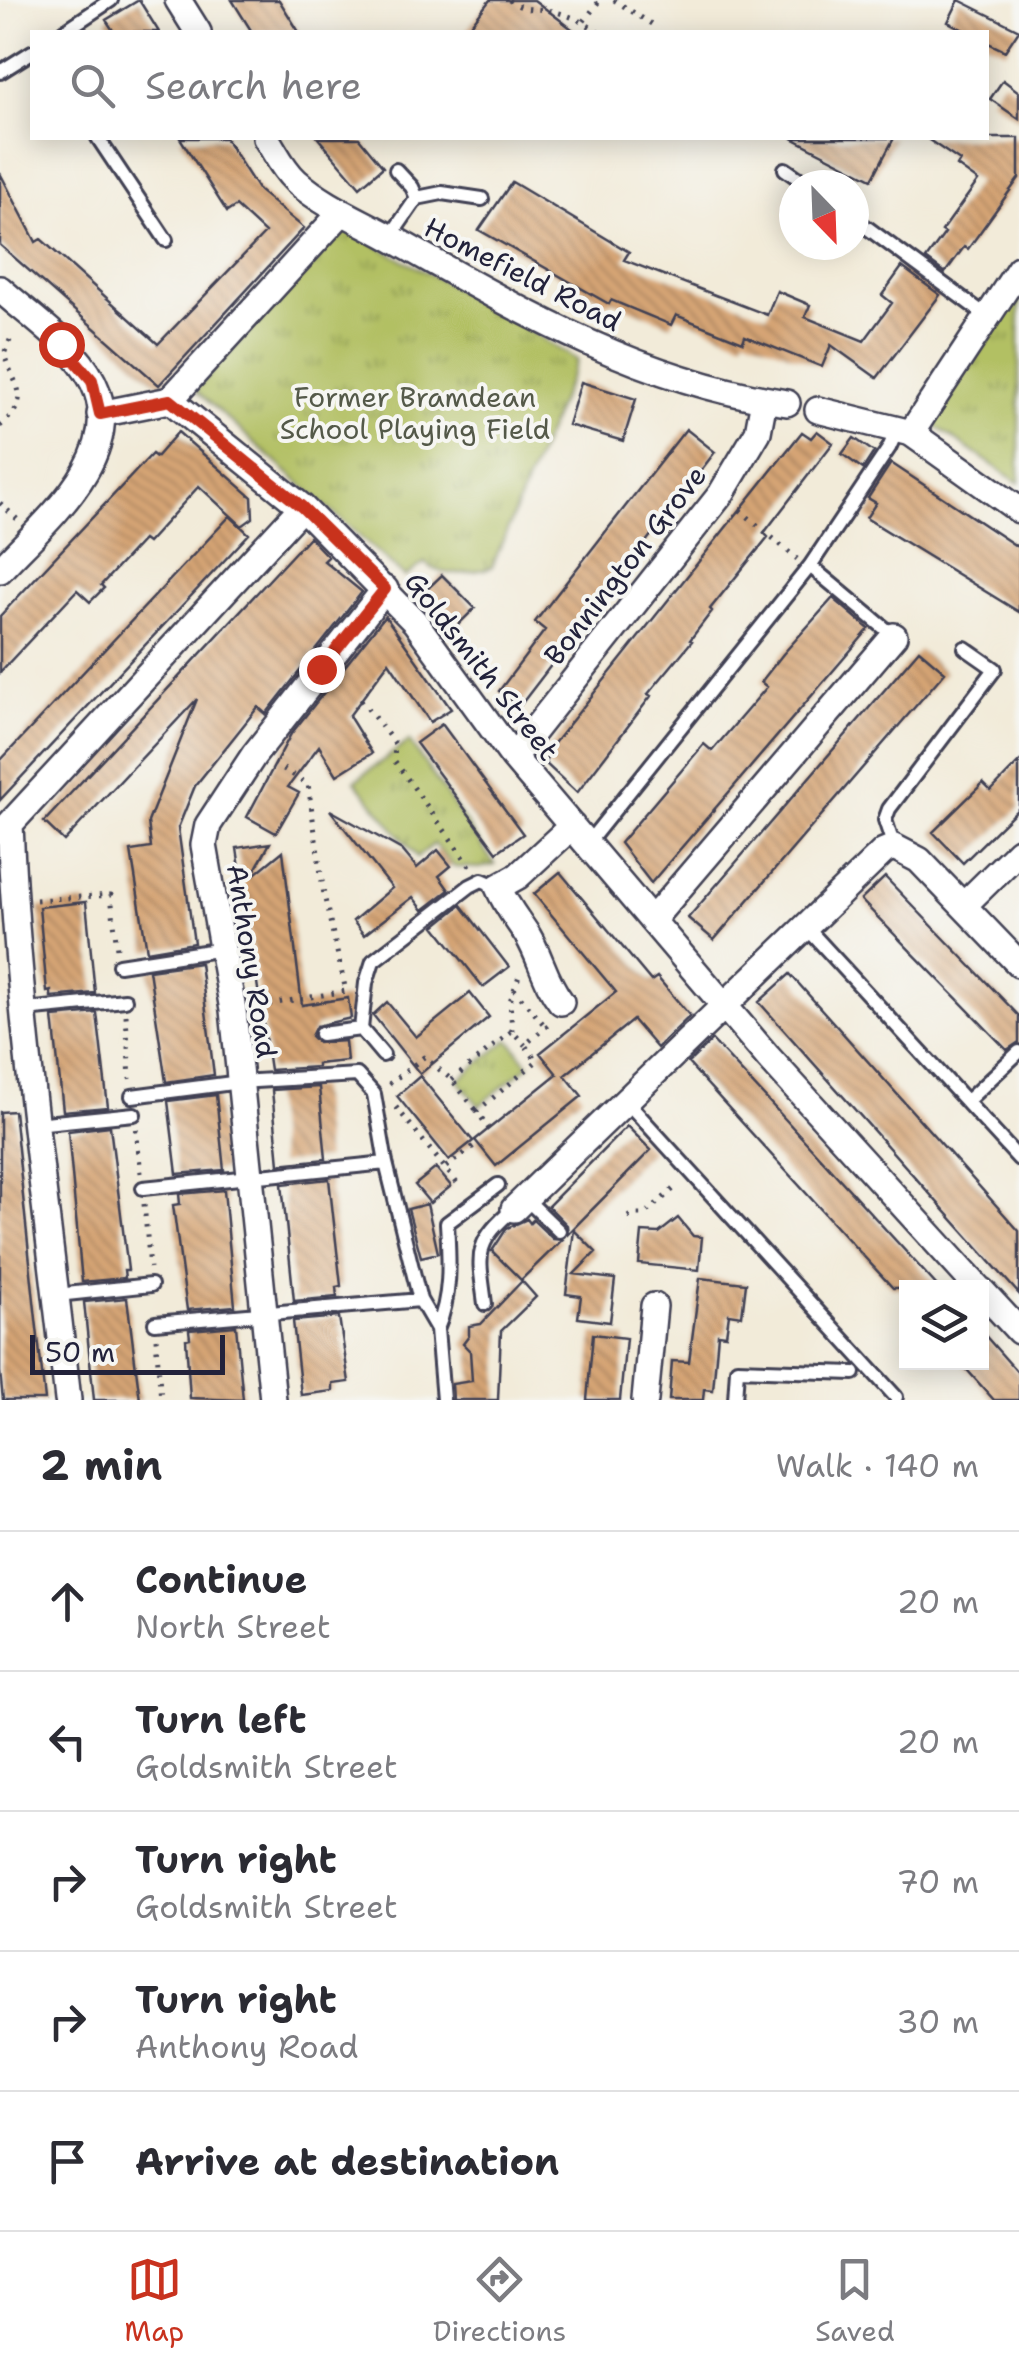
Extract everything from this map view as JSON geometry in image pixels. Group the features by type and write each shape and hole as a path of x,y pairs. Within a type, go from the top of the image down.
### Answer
{"street":[{"path":"178,0 197,30"},
{"name":"Homefield Road","path":"267,140 297,182 342,212 587,345 706,388 776,401"},
{"path":"100,414 170,400 342,212"},
{"path":"904,430 1019,269"},
{"path":"0,290 61,344 92,380 100,414 98,444 90,463 34,535 0,570"},
{"name":"Goldsmith Street","path":"170,400 302,507 385,589 415,622 513,757 768,1058 971,1280"},
{"name":"Bonnington Grove","path":"513,757 722,494 776,401"},
{"path":"818,410 904,430 1019,510"},
{"path":"68,1400 24,1010 7,911 10,824 302,507"},
{"name":"Anthony Road","path":"273,1400 233,1010 204,845 208,825 254,754 385,589"},
{"path":"652,920 894,636"},
{"path":"561,1002 548,985 528,937 490,883 518,876 580,835"},
{"path":"520,1204 873,858 894,847 919,860 1019,964"},
{"path":"964,905 1019,851"},
{"name":"Goldsmith Street","path":"989,1300 1019,1332"},
{"path":"645,1400 654,1306"}],"lane":[{"path":"66,30 111,0"},
{"path":"0,72 30,53"},
{"path":"99,140 166,240"},
{"path":"396,170 417,198"},
{"path":"390,237 417,198 442,193 482,199"},
{"path":"869,229 988,317"},
{"path":"580,835 808,567 904,430"},
{"path":"808,567 894,636"},
{"path":"894,847 886,820 889,809 995,668 965,648"},
{"path":"383,1054 362,1029 366,982 373,961 470,886 490,883"},
{"path":"806,927 1019,1159"},
{"path":"119,965 222,949"},
{"path":"24,1010 125,1000"},
{"path":"321,1034 362,1029"},
{"path":"967,1102 1019,1052"},
{"path":"132,1096 240,1082 357,1075 374,1094 386,1162 420,1300 437,1329 443,1400"},
{"path":"626,1101 896,1398"},
{"path":"35,1124 134,1114"},
{"path":"143,1188 386,1162"},
{"path":"437,1329 446,1309 447,1222 498,1185"},
{"path":"486,1304 480,1257 484,1237 520,1204 559,1232"},
{"path":"56,1295 151,1285"},
{"path":"155,1323 420,1300"},
{"path":"735,1400 737,1369 854,1373"}],"path":[{"path":"509,0 524,11 546,10 584,21 595,30"},
{"path":"584,21 600,0"},
{"path":"614,0 653,26"},
{"path":"0,426 14,414 21,400 4,354 9,338 28,315"},
{"path":"722,494 808,567"},
{"path":"360,700 395,744 394,760 490,883"},
{"path":"233,1010 346,992 324,894 308,784 289,770 254,754"},
{"path":"514,989 545,1028 525,1045"},
{"path":"477,1111 537,1061 512,1032 510,1011"},
{"path":"452,1080 512,1032"},
{"path":"382,1090 424,1057 452,1080 489,1129"},
{"path":"395,1106 471,1203"},
{"path":"446,1168 478,1143"},
{"path":"628,1218 646,1214 692,1172"}],"green space":[{"name":"Former Bramdean School Playing Field","path":"344,228 496,310 577,360 492,567 449,573 424,563 405,577 195,390"},
{"path":"1019,295 1019,483 929,422"},
{"path":"409,741 495,865 454,867 434,844 417,857 355,781"},
{"path":"509,1039 529,1065 479,1106 458,1080"}],"building":[{"path":"139,0 158,30 113,30 106,20"},
{"path":"232,0 279,0 298,30 251,30"},
{"path":"490,0 534,0 573,30 467,30"},
{"path":"959,0 1019,30 1005,51 989,43 989,30 964,30 948,22"},
{"path":"1003,80 1019,92 1019,119 990,99"},
{"path":"1019,138 1019,178 968,249 964,247 945,273 926,259 978,181 957,166 960,161 929,140"},
{"path":"181,140 226,140 259,191 304,228 159,385 0,245 0,173 36,242 41,239 158,344 265,233 236,206 227,212"},
{"path":"320,140 361,140 383,167 360,187"},
{"path":"796,140 893,140 872,179 869,170 854,170"},
{"path":"512,182 629,252 624,260 767,315 777,291 810,305 805,317 864,341 892,303 882,295 902,267 940,295 877,378 831,345 822,367 745,336 743,342 676,315 671,325 611,300 609,304 479,230"},
{"path":"581,382 636,399 623,441 568,425"},
{"path":"686,429 715,452 519,707 499,691 545,630 535,622"},
{"path":"817,431 833,443 764,533 768,537 710,609 692,641 648,694 651,696 577,793 545,763 551,747 802,432 811,438"},
{"path":"178,432 252,497 253,518 242,526 199,486 147,543 143,540 90,602 77,590 0,672 0,616 152,454 156,457"},
{"path":"854,438 874,452 863,469 842,454"},
{"path":"891,463 1019,548 1019,612 866,518 876,503 868,498"},
{"path":"230,516 249,534 0,800 0,761"},
{"path":"309,537 328,557 324,561 362,592 266,714 258,707 195,786 178,828 194,943 147,951 131,851 151,848 148,822 197,699 64,841 44,822"},
{"path":"442,575 475,608 456,627 423,593"},
{"path":"833,598 869,629 651,883 620,843 704,744 712,751 767,687 761,682 783,654"},
{"path":"385,616 451,709 430,722 389,662 349,716 372,753 337,775 319,746 288,787 299,793 276,833 247,817 291,734"},
{"path":"919,650 945,672 714,940 688,918"},
{"path":"442,724 523,834 497,852 416,743"},
{"path":"1019,762 1019,808 963,863 933,832 983,783 991,791"},
{"path":"330,810 402,850 417,868 438,850 451,866 439,876 449,890 423,910 413,897 364,935 353,921 392,888"},
{"path":"270,843 251,877 283,851 302,1005 348,998 351,1018 316,1026 311,1036 318,1043 345,1041 347,1061 270,1070 237,848"},
{"path":"560,872 651,981 657,977 690,1016 657,1048 633,1020 565,1075 582,1096 496,1166 475,1140 557,1074 540,1053 616,992 534,894"},
{"path":"885,877 1019,1016 1019,1042 1007,1050 861,900"},
{"path":"86,902 95,993 51,997 51,991 47,992 39,907"},
{"path":"461,905 509,967 483,987 435,926"},
{"path":"200,963 214,1075 166,1082 149,970"},
{"path":"790,974 1019,1231 1019,1294 759,1002"},
{"path":"470,993 489,1017 420,1074 373,1015 387,1002 416,1037"},
{"path":"97,1013 108,1107 63,1111 53,1017"},
{"path":"712,1040 932,1280 899,1280 899,1288 893,1288 688,1063"},
{"path":"420,1076 473,1141 449,1160 397,1096"},
{"path":"319,1087 326,1159 279,1164 272,1090"},
{"path":"216,1095 224,1170 177,1174 168,1101"},
{"path":"14,1111 45,1400 3,1400 0,1112"},
{"path":"110,1126 128,1270 124,1270 125,1278 82,1282 68,1131"},
{"path":"627,1126 651,1150 568,1234 567,1225 548,1206"},
{"path":"436,1168 451,1186 430,1203 415,1185"},
{"path":"329,1179 341,1286 336,1287 337,1297 294,1301 282,1184"},
{"path":"224,1190 235,1306 187,1310 173,1205 180,1204 179,1194"},
{"path":"427,1204 438,1253 421,1257 408,1209"},
{"path":"678,1218 693,1236 702,1237 699,1270 639,1264 642,1232 659,1233"},
{"path":"527,1219 553,1239 562,1240 521,1280 492,1251 507,1228"},
{"path":"574,1230 596,1252 574,1274 615,1279 610,1322 578,1318 581,1296 566,1294"},
{"path":"700,1278 746,1283 742,1316 729,1314 726,1335 718,1334 713,1390 704,1389 703,1400 669,1400 672,1361 689,1362"},
{"path":"522,1281 536,1297 501,1331 498,1400 453,1400 452,1384 472,1381 470,1351 463,1344 469,1336 469,1326 481,1324"},
{"path":"127,1298 140,1400 94,1400 84,1302"},
{"path":"339,1317 349,1382 333,1384 333,1391 301,1395 293,1321"},
{"path":"236,1326 243,1400 190,1398 186,1339 190,1338 189,1330"},
{"path":"593,1334 626,1338 620,1400 587,1400"},
{"path":"989,1340 1019,1374 1019,1400 994,1400 967,1370 989,1370"}],"route":[{"path":"61,344 92,380 100,414 170,400 180,406 302,507 385,589 321,669"}]}
